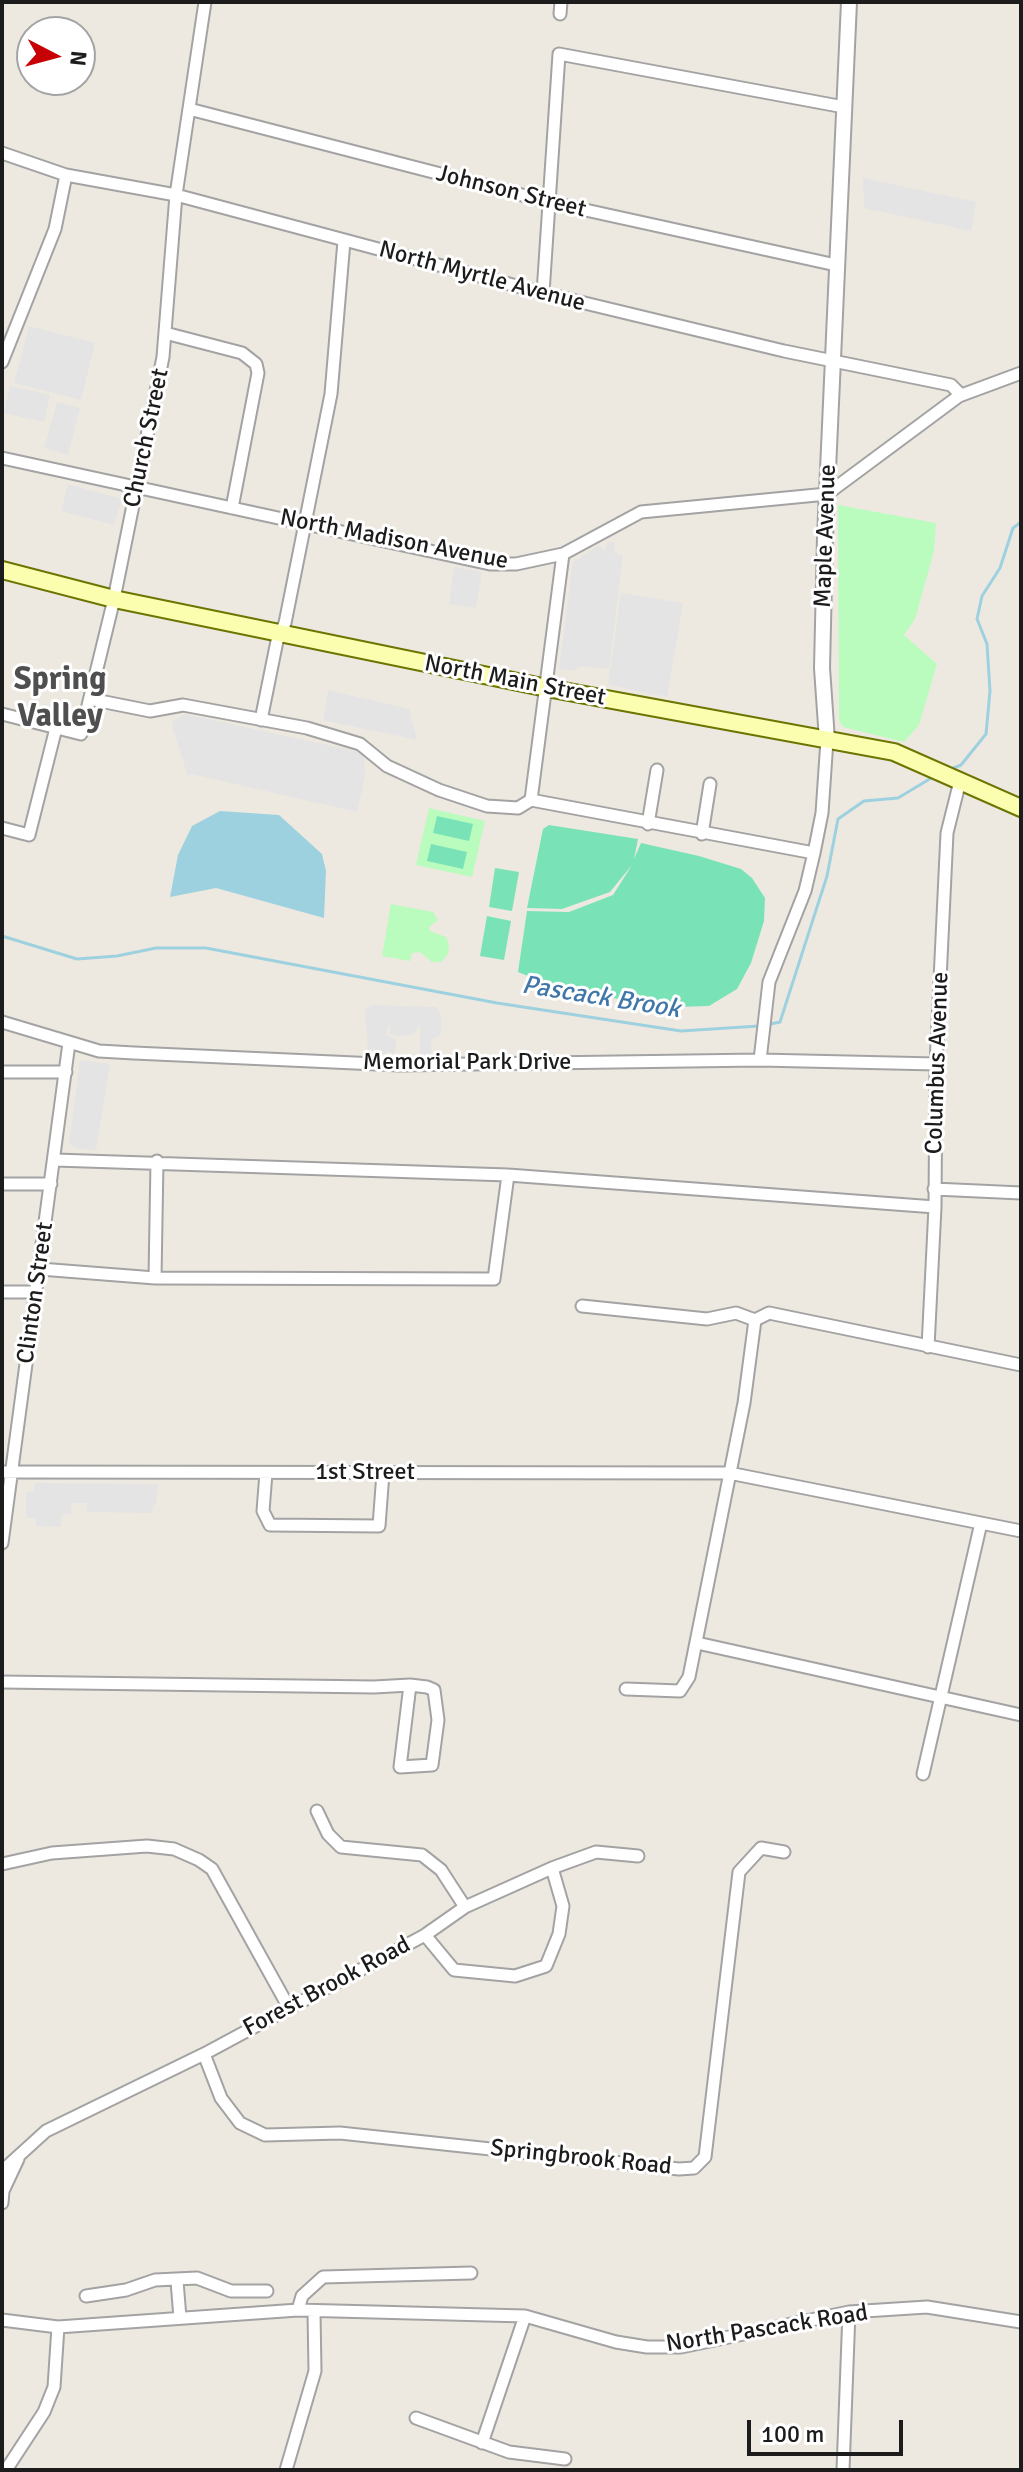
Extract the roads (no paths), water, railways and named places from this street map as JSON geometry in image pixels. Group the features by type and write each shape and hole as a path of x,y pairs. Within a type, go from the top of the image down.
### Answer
{"main road":[{"name":"North Main Street","path":"2,570 114,599 547,688 894,752 1021,808"}],"street":[{"name":"Church Street","path":"56,728 81,734 114,599 165,333 176,195 205,2"},
{"name":"Maple Avenue","path":"760,1060 769,982 805,891 822,813 827,740 822,668 831,359 849,2"},
{"path":"543,293 559,54 844,107"},
{"name":"Johnson Street","path":"189,109 549,202 836,265"},
{"name":"North Myrtle Avenue","path":"2,153 66,175 176,195 543,293 784,351 951,385 961,395"},
{"path":"2,362 55,229 66,175"},
{"path":"261,720 331,394 344,241"},
{"path":"165,333 242,353 256,364 258,373 232,508"},
{"path":"827,494 961,395 1021,373"},
{"name":"North Madison Avenue","path":"2,458 490,564 539,562 563,554 641,512 827,494"},
{"path":"531,800 563,554"},
{"path":"90,699 150,711 183,705 360,744 387,766 439,790 487,806 518,808 531,800 814,853"},
{"path":"2,714 56,728 29,835 2,828"},
{"path":"648,824 657,770"},
{"name":"Columbus Avenue","path":"928,1347 949,775"},
{"path":"702,834 710,784"},
{"name":"Memorial Park Drive","path":"2,1022 99,1051 399,1065 760,1060 936,1064"},
{"name":"Clinton Street","path":"2,1543 7,1472 40,1269 69,1043"},
{"path":"2,1072 66,1072"},
{"path":"55,1160 508,1175 935,1207"},
{"path":"155,1278 157,1161"},
{"path":"40,1269 155,1278 494,1279 508,1175"},
{"path":"2,1184 51,1184"},
{"path":"934,1189 1021,1193"},
{"path":"2,1292 36,1292"},
{"path":"582,1306 707,1319 736,1313 755,1320 769,1313 1021,1365"},
{"path":"626,1689 680,1691 689,1677 744,1403 755,1320"},
{"name":"1st Street","path":"7,1472 729,1473 1021,1531"},
{"path":"266,1473 263,1511 270,1525 379,1526 383,1473"},
{"path":"923,1774 981,1523"},
{"path":"697,1643 1021,1715"},
{"path":"2,1682 410,1685 434,1690 438,1720 432,1765 400,1767 410,1685"},
{"path":"317,1811 328,1834 341,1847 422,1855 441,1870 465,1907"},
{"path":"2,1864 52,1853 147,1846 174,1849 199,1860 212,1869 288,2006"},
{"name":"Springbrook Road","path":"204,2054 221,2098 240,2123 265,2135 340,2133 679,2169 694,2168 705,2157 739,1872 761,1848 784,1852"},
{"name":"Forest Brook Road","path":"2,2171 46,2131 204,2054 288,2006 425,1935 465,1907 596,1852 638,1856"},
{"path":"425,1935 454,1970 515,1976 546,1966 559,1934 563,1906 552,1868"},
{"name":"Forest Brook Road","path":"2,2203 3,2191 24,2148"},
{"path":"298,2310 302,2296 323,2277 471,2273"},
{"path":"86,2296 126,2290 155,2280 197,2278 231,2291 267,2291"},
{"path":"177,2281 180,2318"},
{"name":"North Pascack Road","path":"2,2320 58,2327 298,2310 525,2316 616,2342 647,2347 681,2347 849,2312 927,2307 1021,2322"},
{"path":"286,2470 315,2371 314,2312"},
{"path":"843,2470 849,2312"},
{"path":"482,2443 525,2316"},
{"path":"6,2470 44,2412 54,2387 58,2327"},
{"path":"416,2418 509,2452 565,2459"}],"water":[{"path":"220,811 279,815 322,854 326,871 324,918 216,888 170,897 178,855 192,826"}],"waterway":[{"name":"Pascack Brook","path":"951,769 961,765 986,734 990,691 987,644 977,619 982,596 1000,568 1013,528 1021,522"},
{"name":"Pascack Brook","path":"766,1025 780,1022 827,876 838,819 864,801 898,798 933,777"},
{"name":"Pascack Brook","path":"2,936 77,959 117,956 156,948 206,948 497,1003 681,1031 759,1026"}],"district":[{"name":"Spring Valley","path":"60,700"}]}
